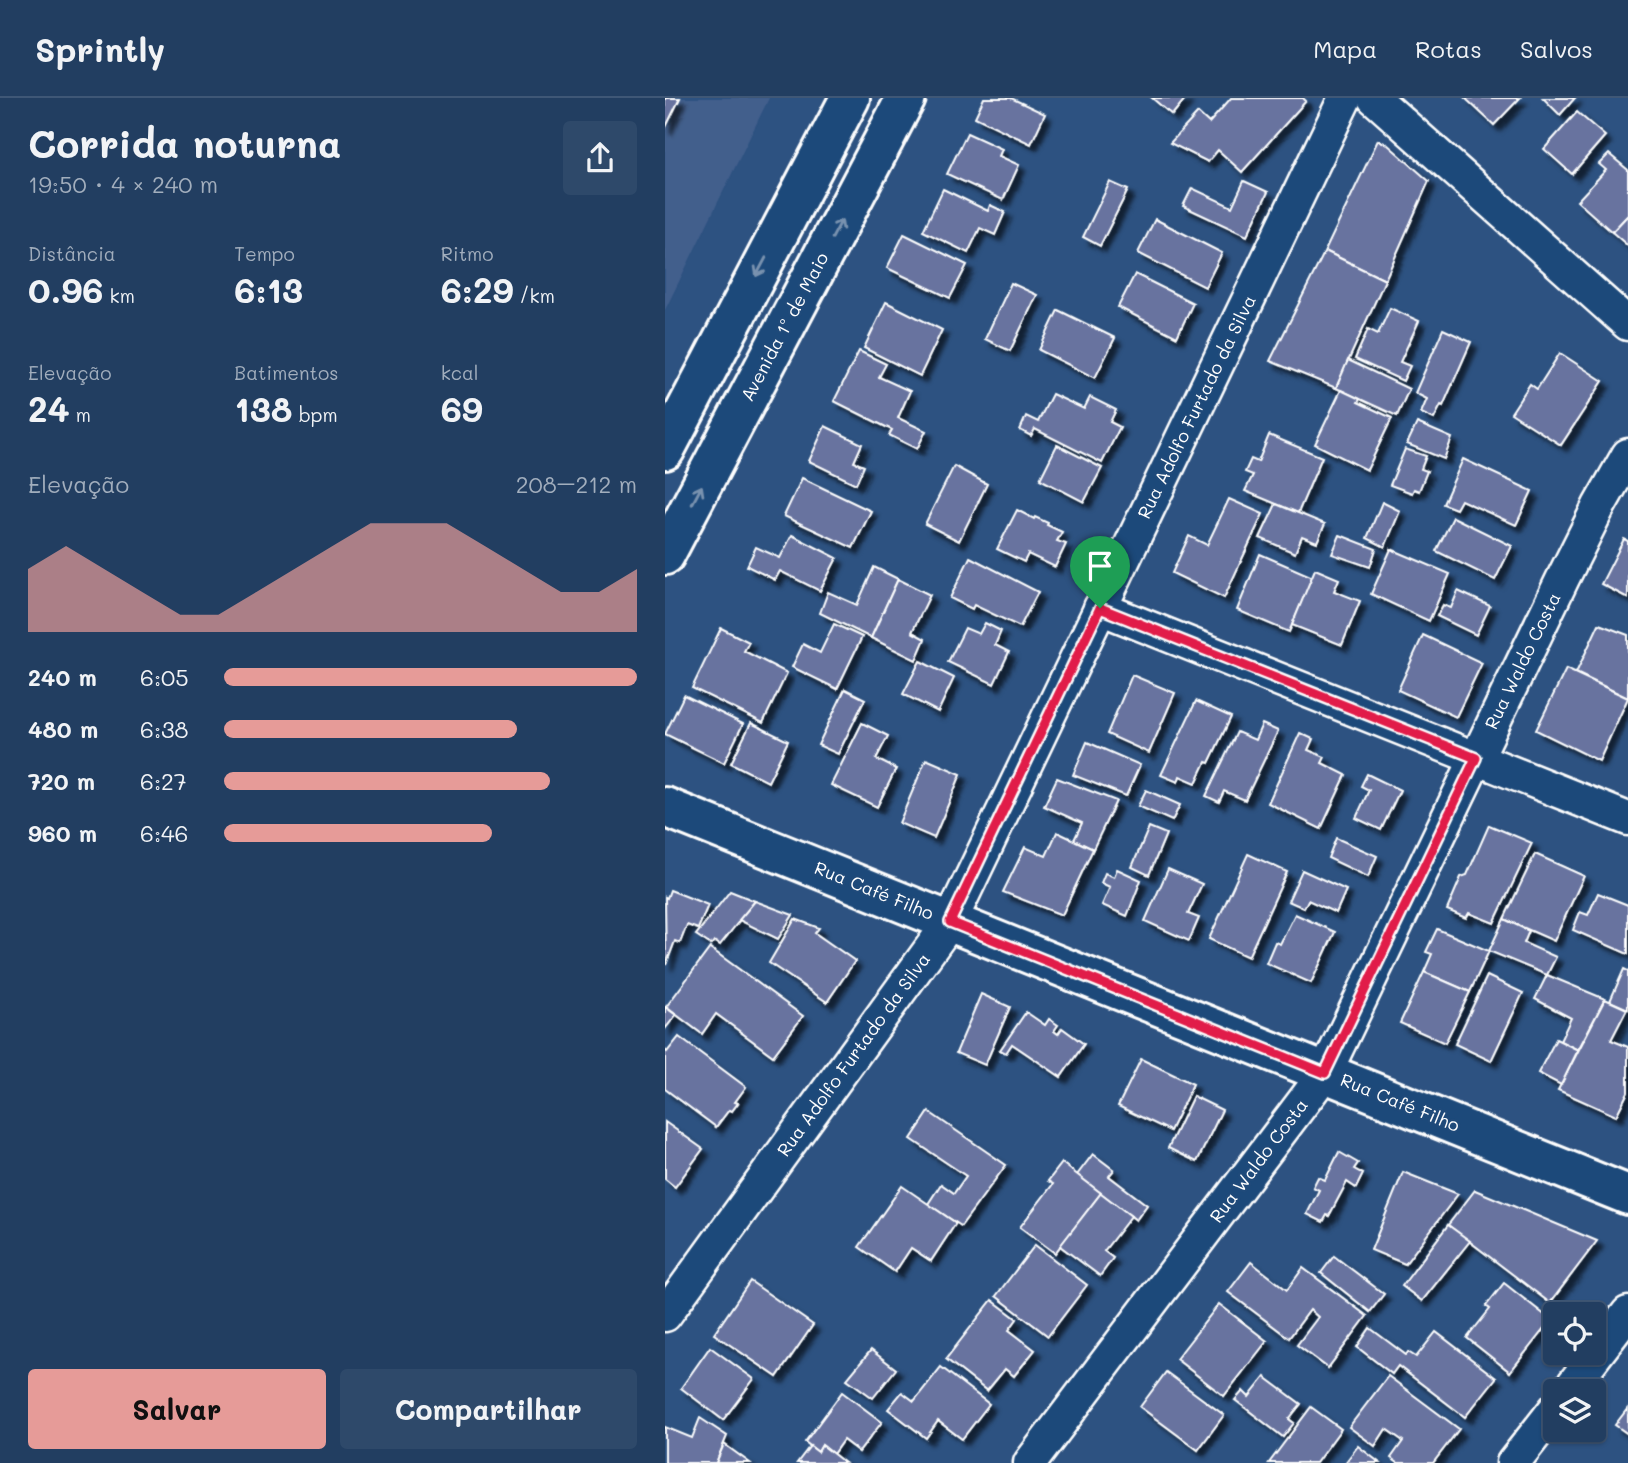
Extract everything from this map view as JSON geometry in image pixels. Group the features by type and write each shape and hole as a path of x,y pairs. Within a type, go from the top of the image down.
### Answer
{"street":[{"path":"665,450 850,98"},
{"name":"Avenida 1º de Maio","path":"665,555 906,98"},
{"name":"Rua Adolfo Furtado da Silva","path":"665,1315 950,922 1345,98"},
{"path":"1374,98 1628,324"},
{"name":"Rua Waldo Costa","path":"1030,1463 1325,1073 1569,566 1628,454"},
{"path":"1100,608 1628,819"},
{"name":"Rua Café Filho","path":"665,807 1628,1195"},
{"path":"1577,1379 1628,1313"},
{"path":"1513,1463 1543,1425"}],"shaded area":[{"path":"665,98 769,98 665,310"}],"building":[{"path":"665,98 680,98 665,129"},
{"path":"984,98 1011,98 1045,114 1031,144 975,117"},
{"path":"1152,98 1186,98 1172,115"},
{"path":"1231,98 1303,98 1306,101 1242,172 1218,150 1208,162 1170,143 1198,113 1209,123"},
{"path":"1465,98 1520,98 1494,125"},
{"path":"1543,98 1575,98 1560,115"},
{"path":"1577,112 1605,136 1572,174 1544,149"},
{"path":"967,133 1002,149 999,156 1019,165 1003,200 947,174"},
{"path":"1378,140 1387,144 1429,181 1385,280 1325,251"},
{"path":"1609,154 1628,170 1628,215 1612,232 1577,201 1606,170 1599,164"},
{"path":"1244,181 1268,192 1247,236 1183,206 1192,188 1232,207"},
{"path":"1110,182 1128,190 1100,246 1083,237"},
{"path":"943,189 988,211 990,205 1005,212 995,235 980,228 968,253 923,231"},
{"path":"1628,215 1628,246 1612,232"},
{"path":"1155,219 1222,253 1205,287 1138,253"},
{"path":"904,234 967,265 950,298 887,268"},
{"path":"1325,251 1385,280 1336,388 1270,361"},
{"path":"1135,274 1193,303 1177,337 1118,307"},
{"path":"1011,283 1037,295 1010,351 985,339"},
{"path":"886,302 942,330 920,376 864,348"},
{"path":"1390,308 1419,321 1400,362 1410,366 1403,381 1355,359 1368,329 1378,334"},
{"path":"1058,310 1115,338 1095,378 1039,350"},
{"path":"1443,329 1471,342 1443,406 1441,405 1434,419 1421,413 1427,399 1415,393"},
{"path":"859,351 886,364 879,377 910,391 898,418 926,431 917,449 889,435 892,430 834,401"},
{"path":"1560,353 1603,381 1561,445 1511,413 1530,384 1537,389"},
{"path":"1348,360 1409,389 1397,416 1336,388"},
{"path":"1341,390 1360,399 1358,402 1392,418 1367,470 1315,444"},
{"path":"1052,394 1084,409 1090,397 1116,410 1110,422 1120,427 1102,463 1035,429 1031,436 1020,430 1026,416 1038,422"},
{"path":"1417,423 1452,438 1444,459 1407,444"},
{"path":"825,426 862,444 854,462 864,466 856,484 809,461"},
{"path":"1269,435 1322,457 1298,513 1245,491 1253,475 1245,472 1251,459 1258,462"},
{"path":"1057,445 1102,468 1084,502 1040,479"},
{"path":"1405,449 1426,456 1421,469 1427,471 1419,491 1414,489 1412,493 1390,485"},
{"path":"1463,459 1532,491 1516,525 1461,500 1456,509 1443,504"},
{"path":"954,466 987,484 959,541 925,524"},
{"path":"802,478 871,511 853,548 784,516"},
{"path":"1229,499 1263,514 1224,598 1172,573 1189,536 1207,545"},
{"path":"1382,502 1400,511 1385,547 1367,538"},
{"path":"1276,504 1325,524 1317,542 1302,536 1295,553 1260,538"},
{"path":"1017,510 1062,532 1057,541 1066,544 1055,567 1028,554 1024,562 997,549"},
{"path":"1453,517 1512,546 1495,580 1436,551"},
{"path":"792,535 837,558 820,591 780,571 775,580 747,566 756,547 780,558"},
{"path":"1340,535 1376,549 1370,567 1332,554"},
{"path":"1624,539 1628,541 1628,598 1601,584"},
{"path":"1391,549 1450,574 1429,621 1371,594"},
{"path":"1260,554 1313,577 1289,632 1237,610"},
{"path":"970,557 1038,592 1020,627 974,605 972,609 950,598"},
{"path":"874,567 898,579 871,638 820,613 828,592 857,605"},
{"path":"1315,569 1339,579 1334,591 1360,601 1342,645 1292,625"},
{"path":"898,579 930,595 912,632 925,639 916,660 871,638"},
{"path":"1458,591 1490,606 1476,635 1437,616 1443,605 1451,608"},
{"path":"985,623 1001,631 995,645 1009,652 994,684 948,662 965,628 979,634"},
{"path":"834,624 862,637 837,689 792,667 803,644 820,653"},
{"path":"1599,624 1628,635 1628,698 1576,673"},
{"path":"721,628 749,642 744,651 787,673 763,723 692,688"},
{"path":"1423,635 1482,663 1456,717 1398,690"},
{"path":"920,661 954,678 938,712 903,694"},
{"path":"1566,669 1628,698 1599,761 1536,730"},
{"path":"1132,675 1175,693 1149,753 1107,734"},
{"path":"845,689 865,699 838,754 818,745"},
{"path":"684,695 743,724 724,763 665,734"},
{"path":"1196,701 1231,717 1209,763 1206,762 1196,783 1180,776 1178,782 1161,775"},
{"path":"751,723 788,741 768,782 731,763"},
{"path":"862,723 888,736 876,759 896,769 877,807 831,785"},
{"path":"1262,724 1278,731 1245,800 1224,791 1219,802 1206,796 1237,732 1255,740"},
{"path":"1300,733 1313,739 1308,750 1325,757 1322,763 1346,775 1321,829 1268,803"},
{"path":"1087,742 1140,765 1126,796 1073,775"},
{"path":"926,759 961,774 934,838 899,823"},
{"path":"1367,774 1400,790 1381,830 1356,818 1369,790 1361,786"},
{"path":"1057,778 1116,801 1093,849 1074,840 1082,823 1044,806"},
{"path":"1146,790 1180,805 1172,821 1138,806"},
{"path":"1489,825 1532,843 1494,923 1469,913 1466,918 1447,910 1461,877 1467,875"},
{"path":"1149,827 1166,834 1149,875 1132,867"},
{"path":"1057,832 1093,849 1062,915 1003,892 1025,847 1046,856"},
{"path":"1336,838 1377,856 1368,877 1328,858"},
{"path":"1248,854 1287,872 1248,957 1209,939"},
{"path":"1535,854 1584,876 1554,941 1504,919"},
{"path":"1117,869 1141,880 1127,916 1102,905 1110,887 1101,883 1105,873 1114,877"},
{"path":"1168,869 1202,884 1188,914 1199,918 1189,941 1145,921"},
{"path":"1302,870 1346,890 1336,913 1308,900 1304,908 1288,901"},
{"path":"670,890 708,905 698,929 687,925 680,943 675,941 666,965 665,897 667,898"},
{"path":"730,891 755,901 720,945 714,941 711,945 696,935"},
{"path":"1598,893 1628,905 1628,954 1573,930 1580,912 1588,915"},
{"path":"755,901 793,915 778,939 739,920"},
{"path":"1295,914 1335,932 1311,983 1266,963 1275,942 1280,944"},
{"path":"795,919 819,928 815,933 855,961 827,1002 769,963"},
{"path":"1504,919 1529,931 1524,943 1556,957 1547,975 1489,951"},
{"path":"1437,929 1489,951 1470,992 1424,972 1432,954 1426,952"},
{"path":"710,948 803,1016 773,1056 716,1014 702,1034 666,1007"},
{"path":"1624,969 1628,971 1628,1009 1610,1001"},
{"path":"1424,972 1470,992 1445,1043 1400,1023"},
{"path":"1547,975 1605,999 1578,1050 1560,1041 1571,1018 1535,999"},
{"path":"1487,976 1523,993 1491,1061 1455,1044"},
{"path":"981,994 1010,1007 985,1065 956,1053"},
{"path":"1605,999 1627,1009 1611,1040 1628,1047 1628,1092 1616,1116 1558,1090"},
{"path":"665,1007 676,1015 665,1029"},
{"path":"1026,1012 1045,1025 1049,1019 1058,1025 1054,1031 1058,1034 1062,1028 1084,1044 1061,1077 1012,1044 1006,1053 1000,1050"},
{"path":"679,1037 746,1087 732,1111 729,1110 716,1127 665,1089 665,1050 667,1052"},
{"path":"1556,1039 1578,1050 1561,1085 1538,1073"},
{"path":"1141,1059 1193,1084 1170,1131 1118,1106"},
{"path":"1193,1096 1222,1110 1197,1162 1168,1148"},
{"path":"929,1112 1006,1165 961,1226 928,1204 941,1184 954,1193 966,1176 911,1139"},
{"path":"665,1122 703,1149 675,1187 665,1179"},
{"path":"1339,1152 1358,1163 1354,1169 1363,1174 1356,1188 1347,1182 1323,1222 1307,1214 1319,1190 1313,1187 1318,1177 1325,1180"},
{"path":"1093,1154 1114,1170 1109,1176 1147,1205 1136,1220 1077,1175"},
{"path":"1062,1163 1101,1193 1055,1253 1020,1227 1053,1184 1048,1181"},
{"path":"1403,1172 1458,1194 1405,1264 1371,1250"},
{"path":"902,1186 956,1223 931,1261 911,1248 895,1272 859,1247"},
{"path":"1475,1190 1597,1241 1549,1302 1448,1225"},
{"path":"1101,1193 1131,1216 1104,1251 1113,1258 1100,1276 1060,1246"},
{"path":"1448,1225 1470,1241 1422,1301 1402,1286"},
{"path":"1035,1245 1087,1285 1048,1336 996,1296"},
{"path":"1334,1256 1384,1294 1370,1312 1321,1273"},
{"path":"1251,1262 1287,1290 1303,1268 1367,1316 1328,1368 1297,1345 1318,1317 1310,1310 1289,1338 1228,1292"},
{"path":"750,1281 813,1325 777,1377 714,1334"},
{"path":"1504,1283 1543,1314 1543,1330 1510,1372 1467,1338 1490,1309 1486,1306"},
{"path":"992,1300 1017,1319 1009,1330 1035,1350 1014,1376 1005,1369 987,1391 946,1359"},
{"path":"1219,1304 1267,1341 1224,1396 1176,1359"},
{"path":"1370,1328 1406,1355 1408,1352 1416,1357 1436,1332 1496,1378 1465,1417 1398,1366 1392,1374 1357,1347"},
{"path":"710,1347 754,1379 723,1420 681,1388"},
{"path":"871,1350 896,1369 873,1398 847,1379"},
{"path":"941,1367 989,1404 962,1439 938,1421 926,1438 888,1409 902,1392 914,1401"},
{"path":"1166,1372 1224,1415 1198,1450 1140,1407"},
{"path":"1388,1376 1459,1429 1433,1463 1398,1463 1391,1458 1403,1441 1386,1429 1375,1446 1349,1427"},
{"path":"1265,1377 1301,1404 1289,1419 1294,1423 1283,1437 1235,1400 1243,1391 1249,1397"},
{"path":"842,1392 882,1422 859,1452 843,1440 833,1454 822,1445 818,1452 805,1442"},
{"path":"1311,1407 1341,1429 1316,1463 1269,1463"},
{"path":"1628,1408 1628,1434 1615,1425"},
{"path":"700,1418 727,1436 716,1463 665,1463 665,1427 692,1438"},
{"path":"724,1444 750,1463 716,1463"},
{"path":"822,1445 845,1463 797,1463 810,1446 818,1452"},
{"path":"1358,1446 1380,1463 1345,1463"}],"route":[{"path":"1100,608 1476,758 1325,1073 950,922 1100,608"}]}
